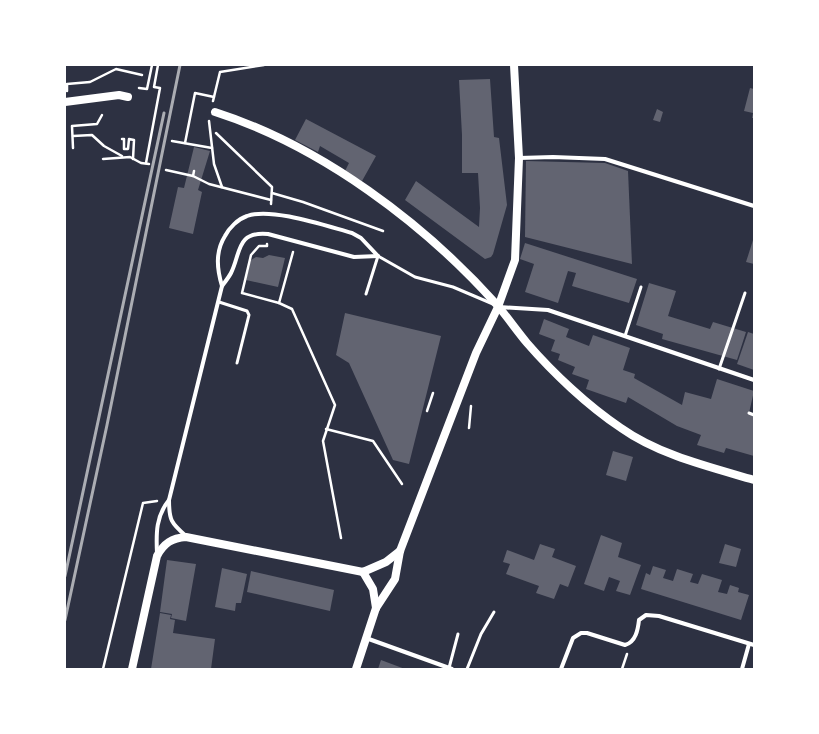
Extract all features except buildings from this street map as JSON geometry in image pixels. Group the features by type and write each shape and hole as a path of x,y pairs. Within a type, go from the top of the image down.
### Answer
{"main road":[{"path":"356,669 376,608 395,579 400,552 476,353 498,307 515,260 519,158 514,65"},
{"path":"65,102 113,96 128,97"},
{"path":"215,112 246,122 272,134 335,168 423,232 498,307 540,357 599,412 621,429 650,445 754,480"},
{"path":"132,669 157,556 168,542 176,538 186,537 363,572 386,562 400,552"},
{"path":"363,572 373,589 376,608"}],"street":[{"path":"519,158 554,157 605,159 754,206"},
{"path":"186,537 173,524 169,516 169,500 219,302 222,286 218,272 218,259 221,242 228,230 236,222 246,216 257,214 287,217 352,233 361,238 378,256"},
{"path":"222,286 232,273 237,251 242,243 256,234 282,236 354,257 378,256"},
{"path":"498,307 548,310 754,380"},
{"path":"157,556 157,525 162,508 169,500"},
{"path":"560,669 573,638 581,633 625,645 628,644 636,634 639,620 646,615 659,616 754,645"},
{"path":"366,638 450,668"},
{"path":"742,669 749,644"}],"lane":[{"path":"366,294 378,256 415,277 453,288 498,307"},
{"path":"625,336 641,287"},
{"path":"719,368 745,293"},
{"path":"219,302 247,310 249,315 237,363"},
{"path":"749,413 754,415"},
{"path":"467,669 481,634 494,612"},
{"path":"450,668 458,634"},
{"path":"749,644 754,642"}],"path":[{"path":"139,88 148,89 152,65"},
{"path":"73,136 92,135 104,146 122,156 147,164 160,88 154,87 158,65"},
{"path":"67,88 67,84 90,82 116,69 142,75"},
{"path":"185,143 195,93 214,97"},
{"path":"73,148 72,126 97,124 102,115"},
{"path":"166,170 193,176 210,184 271,200 272,187 216,133"},
{"path":"122,139 124,139 124,149 128,149 129,140 134,140 133,159"},
{"path":"172,140 212,148"},
{"path":"103,159 122,156"},
{"path":"193,176 194,171"},
{"path":"272,193 303,202 383,231"},
{"path":"267,246 259,246 251,255 242,293 279,303 292,309 335,405 323,441 341,538"},
{"path":"279,303 293,252"},
{"path":"427,410 433,393"},
{"path":"469,428 471,406"},
{"path":"326,429 373,441 402,484"},
{"path":"103,669 143,503 169,500"},
{"path":"622,669 628,644"}],"railway":[{"path":"65,620 107,425 180,65"},
{"path":"65,576 164,113"}]}
